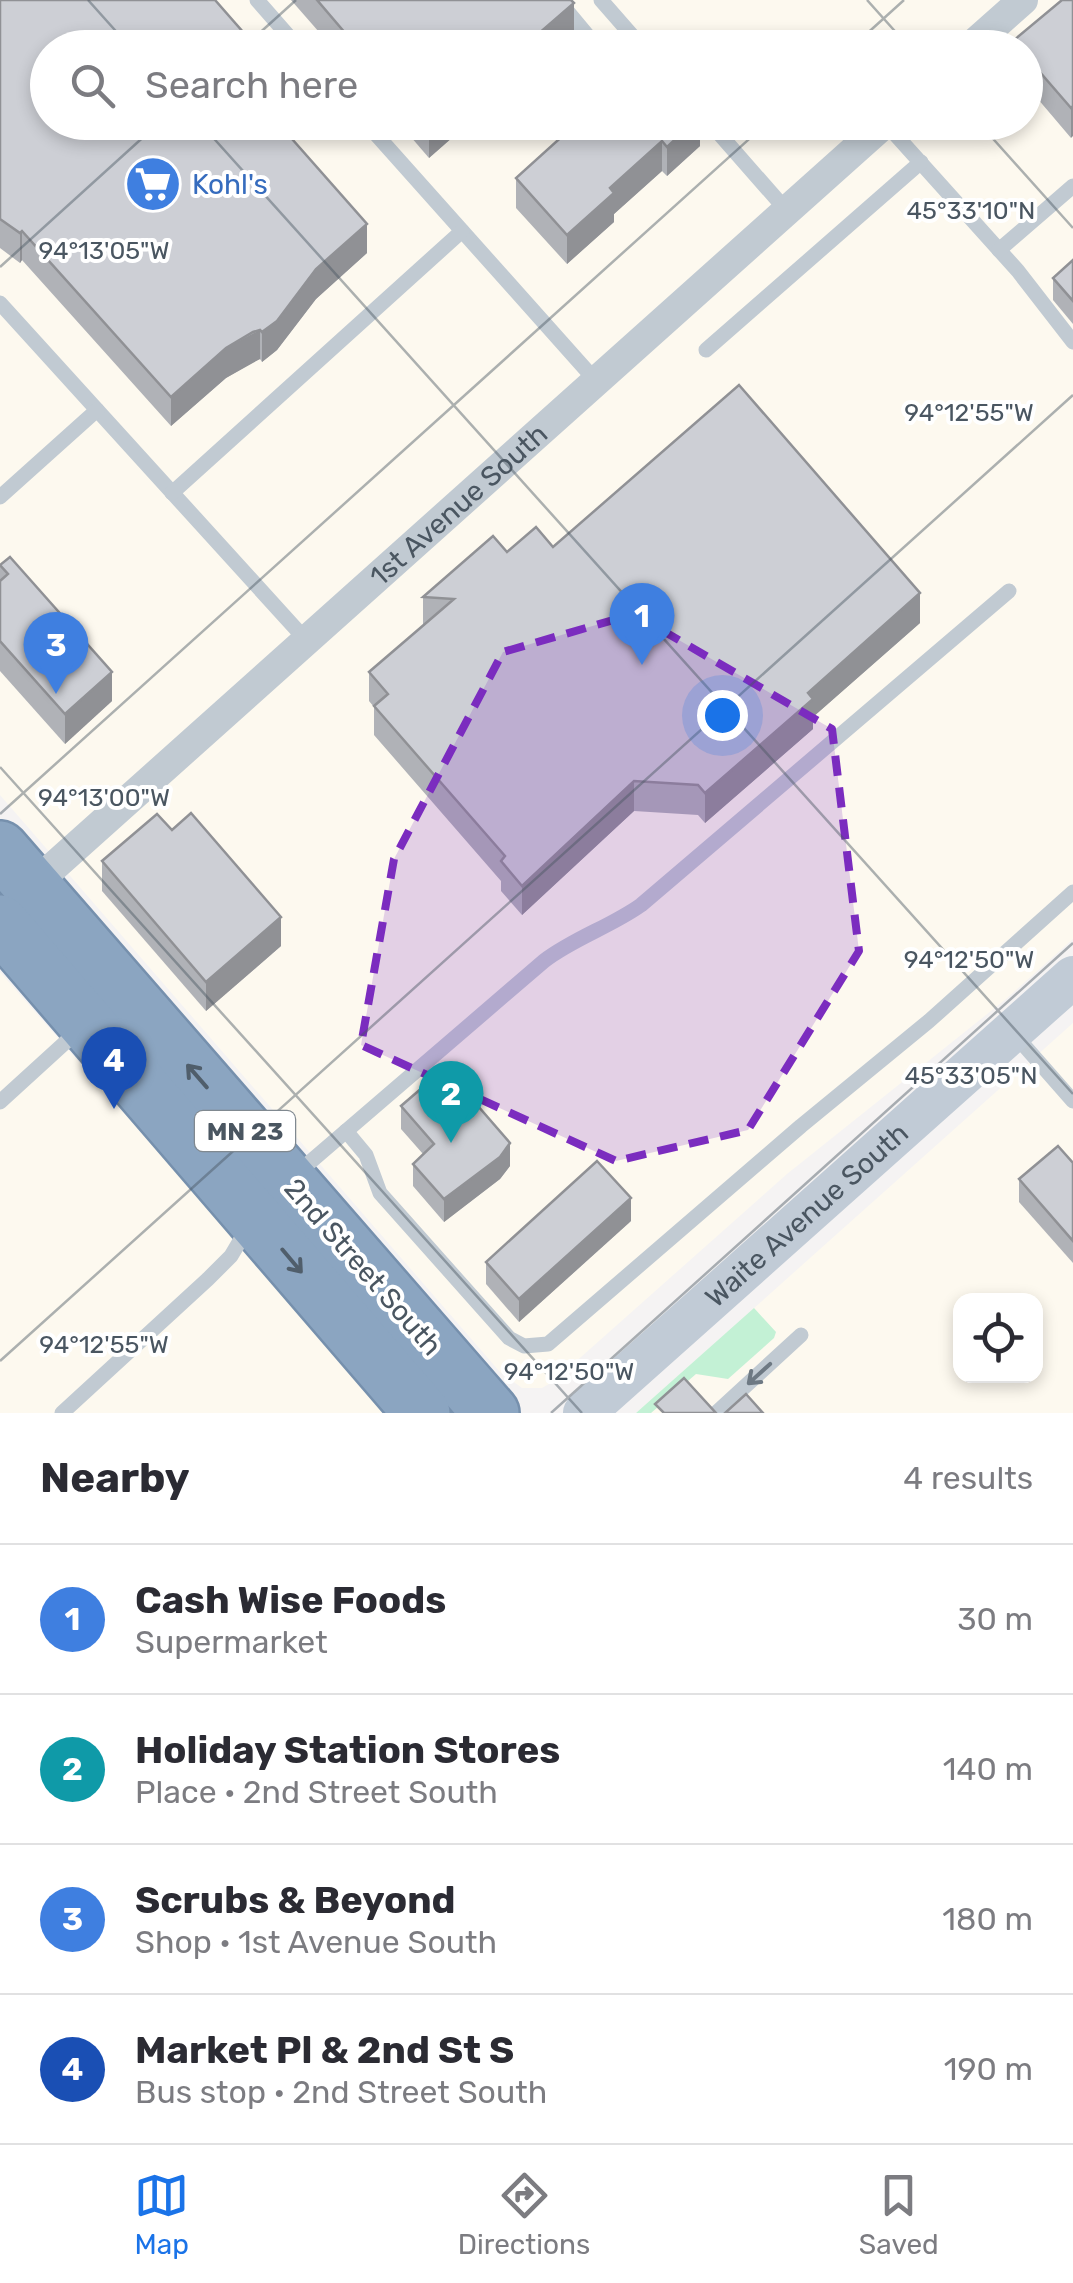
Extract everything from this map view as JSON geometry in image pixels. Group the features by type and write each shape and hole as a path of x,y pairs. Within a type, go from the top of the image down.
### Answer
{"highway":[{"name":"2nd Street South","path":"10,886 86,1022 491,1413"},
{"name":"2nd Street South","path":"10,886 271,1199 422,1413"}],"street":[{"path":"990,30 1022,0"},
{"name":"1st Avenue South","path":"10,886 306,640 867,140"},
{"name":"Waite Avenue South","path":"584,1413 1073,976"}],"lane":[{"path":"256,0 282,30"},
{"path":"558,0 583,30"},
{"path":"602,0 628,30"},
{"path":"381,140 596,381"},
{"path":"725,140 786,211"},
{"path":"901,140 999,250 1073,342"},
{"path":"706,350 920,162"},
{"path":"999,250 1073,186"},
{"path":"172,492 462,231"},
{"path":"0,303 306,640"},
{"path":"0,496 97,410"},
{"path":"62,1413 208,1279 231,1256 271,1199 346,1130 544,960 641,905 1010,591"},
{"path":"346,1130 366,1156 380,1193 509,1338 524,1346 548,1344 929,1021 1073,892"},
{"path":"0,1102 86,1022"},
{"path":"1012,1031 1073,1101"},
{"path":"716,1413 801,1335"}],"highlighted area":[{"path":"634,614 832,729 859,951 748,1130 616,1161 361,1045 394,859 503,652"}],"shaded area":[{"path":"0,0 1073,0 1073,939 1006,999 787,1174 554,1381 542,1388 522,1388 500,1372 0,795"},
{"path":"0,972 239,1244 383,1413 0,1413"},
{"path":"1073,1023 1073,1413 636,1413"}],"green space":[{"path":"754,1308 776,1332 774,1338 728,1379 696,1374 651,1413 636,1413"}],"building":[{"name":"Kohl's","path":"0,0 215,0 241,30 30,30 30,140 293,140 367,224 316,269 277,321 226,348 171,397 22,231 0,219"},
{"path":"317,0 574,3 543,30 343,30"},
{"path":"1062,0 1073,0 1071,108 1043,76 1043,30 1026,30"},
{"path":"558,140 675,140 667,147 662,141 610,188 614,193 567,235 516,178"},
{"path":"1073,260 1073,301 1053,278"},
{"path":"739,385 920,593 808,693 813,699 705,793 698,785 634,781 522,886 501,861 505,856 374,706 388,694 369,672 454,599 423,597 493,536 507,552 536,527 553,547"},
{"path":"10,557 112,672 65,714 0,641 0,581 8,574 0,565"},
{"path":"191,813 281,917 206,982 102,861 157,814 172,830"},
{"path":"445,1068 510,1143 500,1157 444,1199 413,1164 434,1144 401,1106"},
{"path":"1058,1146 1073,1163 1073,1241 1019,1179"},
{"path":"597,1161 631,1198 519,1299 486,1262"},
{"path":"684,1378 716,1413 664,1413 655,1404"},
{"path":"746,1394 763,1413 725,1413"}],"place":[{"name":"Kohl's","path":"153,184"},
{"name":"Cash Wise Foods","path":"642,665"},
{"name":"Scrubs & Beyond","path":"56,694"},
{"name":"Market Pl & 2nd St S","path":"114,1109"},
{"name":"Holiday Station Stores","path":"451,1143"}]}
